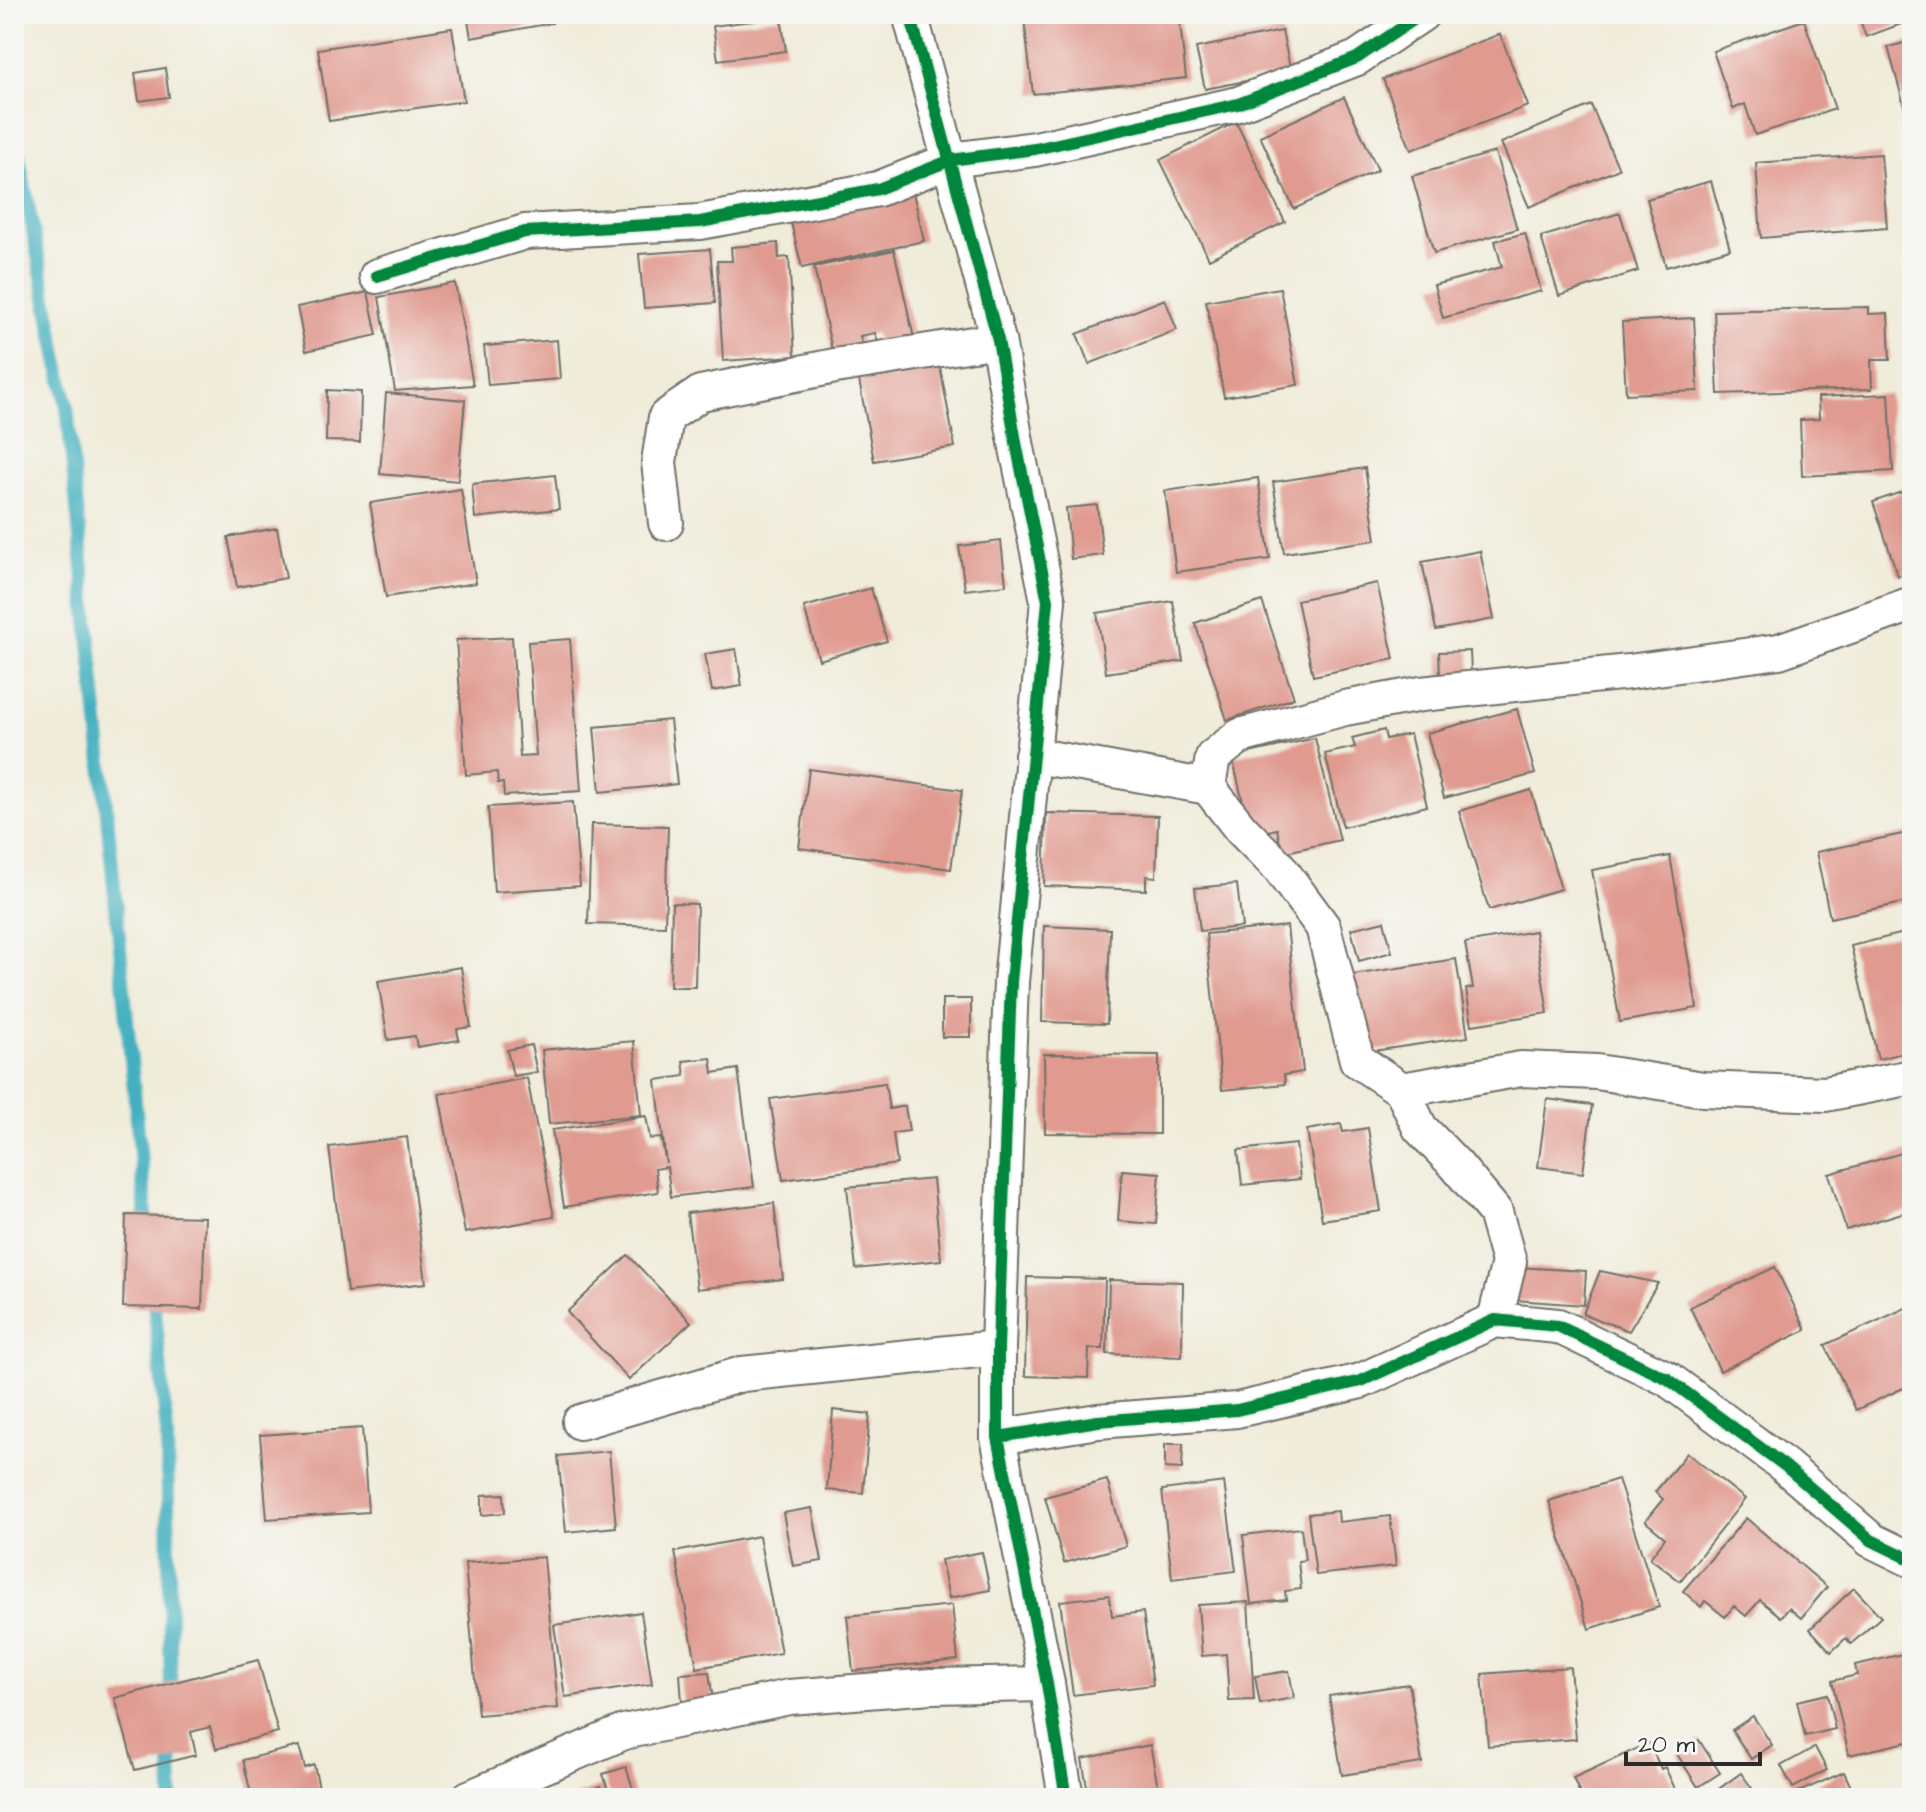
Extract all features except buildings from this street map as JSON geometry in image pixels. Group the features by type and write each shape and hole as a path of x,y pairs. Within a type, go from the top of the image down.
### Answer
{"street":[{"path":"910,14 998,340 1048,601 1011,982 998,1348 998,1437 1047,1684 1066,1798"},
{"path":"377,276 525,232 700,222 878,189 951,160 1035,149 1238,104 1357,58 1422,14"},
{"path":"666,523 659,462 666,417 701,393 835,366 998,340"},
{"path":"1208,787 1213,757 1240,736 1345,708 1421,694 1629,672 1779,651 1912,604"},
{"path":"1032,755 1208,787 1241,829 1278,866 1323,927 1357,1060 1402,1090 1420,1128 1495,1212 1509,1262 1495,1320"},
{"path":"1402,1090 1521,1069 1597,1072 1703,1089 1825,1094 1912,1077"},
{"path":"998,1437 1098,1421 1237,1410 1361,1381 1495,1320 1558,1326 1668,1379 1785,1466 1871,1540 1912,1560"},
{"path":"580,1422 742,1374 998,1348"},
{"path":"469,1798 624,1732 789,1697 931,1686 1047,1684"}],"waterway":[{"path":"14,132 67,406 148,1234"},
{"path":"153,1291 167,1434 171,1701"},
{"path":"171,1742 172,1798"}],"cycle path":[{"path":"910,14 998,340 1048,601 1011,982 998,1348 998,1437 1047,1684 1066,1798"},
{"path":"377,276 525,232 700,222 878,189 951,160 1035,149 1238,104 1357,58 1422,14"},
{"path":"998,1437 1098,1421 1237,1410 1361,1381 1495,1320 1558,1326 1668,1379 1785,1466 1871,1540 1912,1560"}]}
